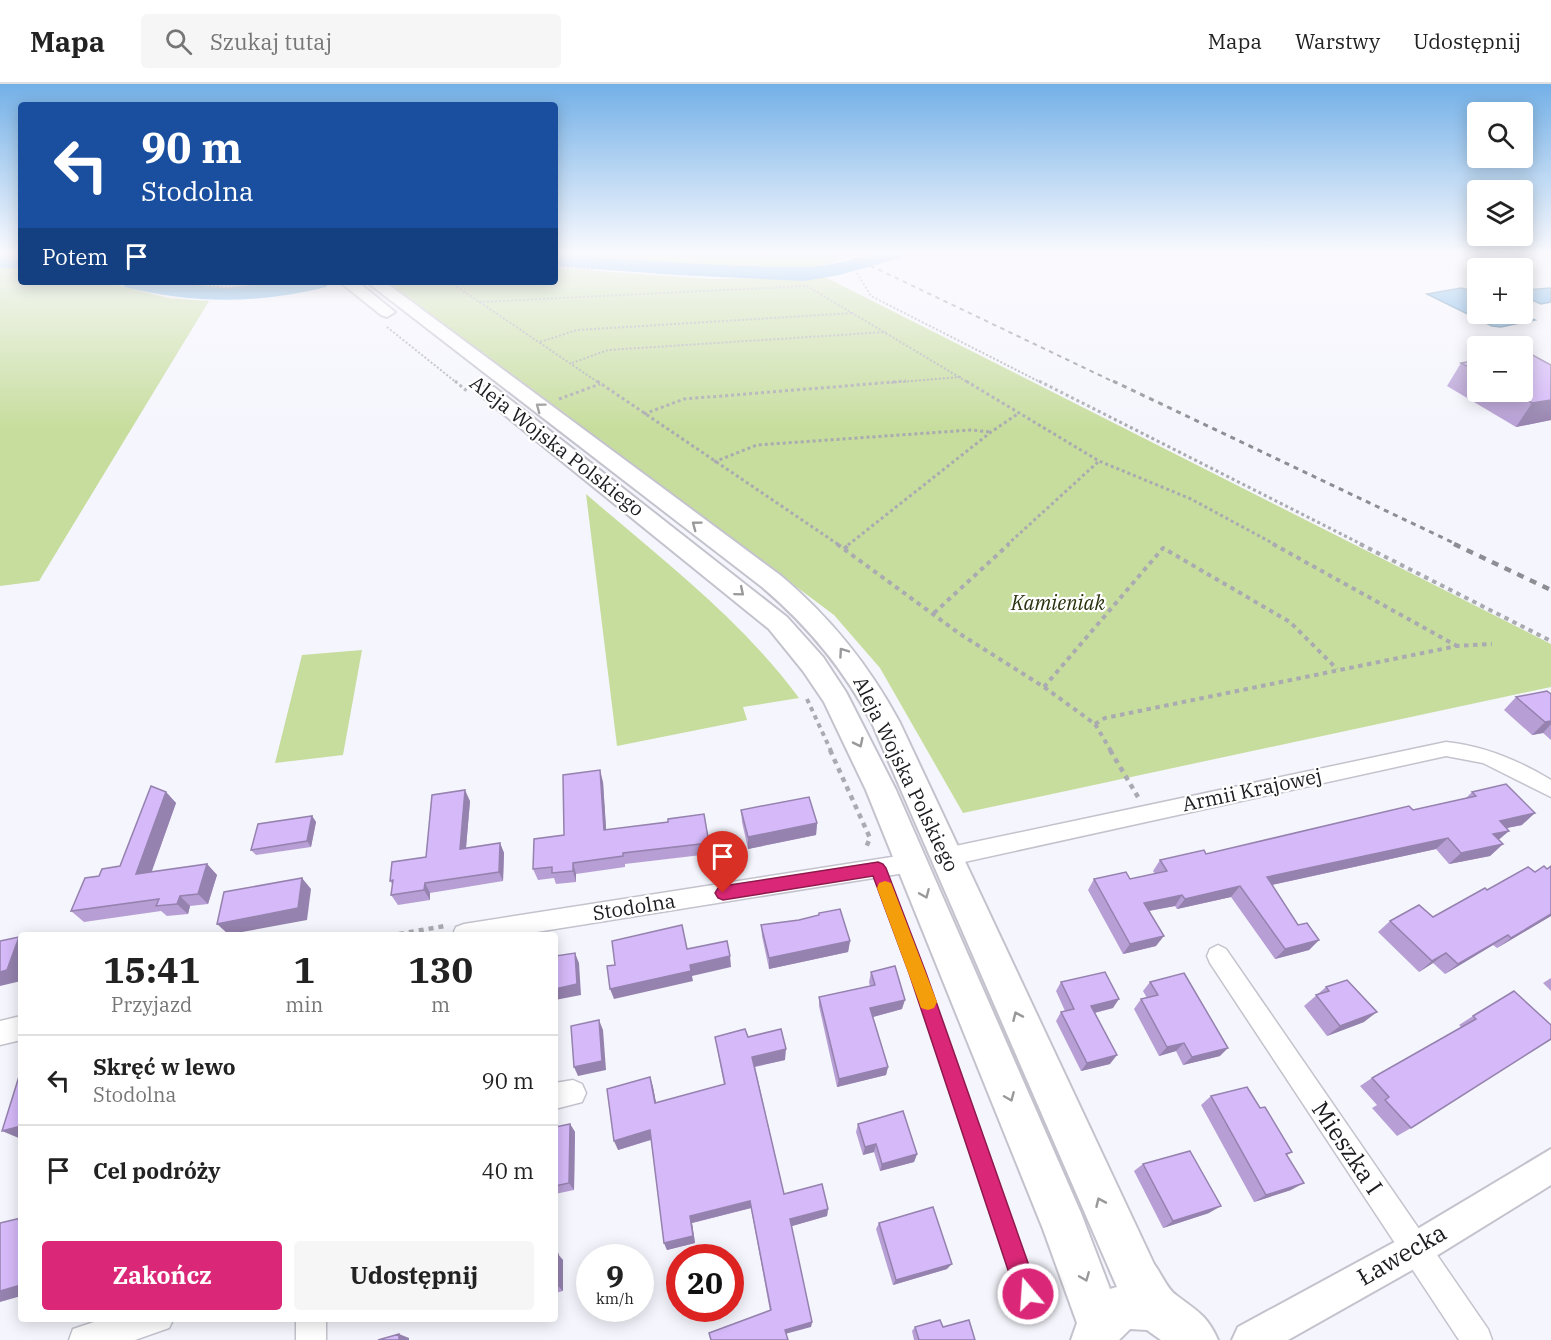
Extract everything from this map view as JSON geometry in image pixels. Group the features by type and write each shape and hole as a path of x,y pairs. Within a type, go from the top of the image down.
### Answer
{"main road":[{"name":"Aleja Wojska Polskiego","path":"387,313 719,574 778,623 813,664 840,707 881,790 1069,1238 1097,1331"},
{"name":"Aleja Wojska Polskiego","path":"416,313 771,581 819,624 836,643 875,701 912,863 1108,1218 1138,1280 1156,1309"},
{"path":"1097,1331 1115,1309 1135,1304 1156,1309 1176,1321 1194,1340"}],"street":[{"name":"Armii Krajowej","path":"912,863 1446,749 1482,754 1551,789"},
{"name":"Stodolna","path":"460,929 912,863"},
{"name":"Mieszka I","path":"1218,956 1477,1340"},
{"path":"0,1033 18,1029"},
{"name":"Ławecka","path":"1251,1340 1416,1249 1551,1166"},
{"path":"84,1340 145,1322"},
{"path":"311,1322 311,1340"}],"lane":[{"path":"912,863 918,973 1028,1294"}],"path":[{"path":"495,313 844,549 960,634 1044,687 1095,724 1147,813"},
{"path":"539,342 577,330 846,313"},
{"path":"856,313 1099,461 1191,498 1428,628 1456,646"},
{"path":"903,313 1551,641"},
{"path":"383,323 472,396"},
{"path":"572,363 608,350 886,332"},
{"path":"644,414 684,399 962,377"},
{"path":"551,402 601,384"},
{"path":"844,549 991,432 1019,413"},
{"path":"714,462 757,444 971,430 991,432"},
{"path":"934,613 1099,461"},
{"path":"1044,687 1163,548 1290,622 1337,669"},
{"path":"1095,724 1105,718 1337,669 1456,646 1492,644"},
{"path":"804,694 870,838 867,849 858,854"},
{"path":"423,932 460,929"}],"green space":[{"path":"0,313 202,313 39,581 0,586"},
{"name":"Kamieniak","path":"429,313 895,313 1551,644 1551,687 963,813 880,668 834,615"},
{"path":"586,494 726,616 752,642 799,698 743,707 747,720 617,746"},
{"path":"362,650 343,755 275,763 302,655"}],"water":[{"path":"1488,324 1516,324 1501,327"}],"building":[{"path":"1533,355 1551,365 1551,400 1532,403 1530,402 1533,402"},
{"path":"1547,691 1551,694 1551,721 1545,722 1516,697"},
{"path":"600,770 604,830 668,822 668,819 704,814 709,843 623,853 623,856 573,863 573,871 552,873 552,867 533,869 534,839 564,835 563,775"},
{"path":"1506,784 1535,813 1500,821 1509,831 1493,834 1503,844 1461,853 1448,838 1267,877 1298,925 1307,923 1319,940 1285,949 1240,886 1185,899 1182,895 1144,903 1164,936 1130,944 1094,879 1126,872 1130,879 1167,871 1160,860 1204,850 1206,854 1409,806 1413,810 1476,796 1472,792"},
{"path":"151,786 166,792 136,874 207,864 198,894 180,896 177,904 156,906 159,899 71,911 85,878 99,876 102,869 120,866"},
{"path":"465,790 460,849 500,843 499,872 425,883 424,890 391,895 392,862 426,857 432,795"},
{"path":"809,797 817,823 748,837 741,810"},
{"path":"312,816 307,841 251,850 258,824"},
{"path":"1544,866 1547,869 1551,866 1551,914 1511,938 1508,935 1458,964 1446,953 1432,961 1390,921 1419,905 1433,917 1528,867 1535,872"},
{"path":"302,878 298,908 217,924 224,892"},
{"path":"840,909 850,941 769,958 761,925 799,920"},
{"path":"682,925 687,949 727,941 730,956 690,965 691,971 610,989 607,966 615,965 612,941"},
{"path":"18,937 7,970 0,972 0,941"},
{"path":"575,953 577,984 558,988 558,956"},
{"path":"895,966 905,1000 870,1008 888,1067 839,1079 819,997 875,985 871,972"},
{"path":"1105,972 1119,999 1091,1006 1117,1055 1087,1063 1061,1012 1074,1009 1061,982"},
{"path":"1184,973 1228,1048 1192,1057 1184,1043 1167,1047 1141,999 1158,995 1150,982"},
{"path":"1347,980 1377,1012 1340,1026 1316,995 1329,991 1326,987"},
{"path":"1514,991 1551,1025 1551,1039 1411,1128 1385,1100 1389,1097 1372,1078 1476,1019 1473,1016"},
{"path":"599,1020 602,1061 574,1067 571,1026"},
{"path":"745,1029 748,1037 781,1029 786,1049 752,1057 784,1194 822,1184 828,1209 790,1219 812,1322 785,1330 788,1340 711,1340 709,1333 744,1322 744,1320 771,1310 750,1201 690,1216 693,1236 664,1243 650,1130 614,1141 607,1089 650,1077 655,1103 725,1084 715,1037"},
{"path":"18,1080 18,1127 2,1131"},
{"path":"1247,1087 1260,1108 1265,1107 1292,1152 1286,1154 1304,1183 1266,1195 1211,1096"},
{"path":"903,1111 917,1154 882,1164 876,1144 865,1147 858,1124"},
{"path":"570,1124 569,1183 558,1185 558,1126"},
{"path":"1190,1151 1221,1206 1173,1221 1143,1164"},
{"path":"933,1207 952,1264 896,1280 879,1223"},
{"path":"18,1219 18,1286 0,1291 0,1223"},
{"path":"940,1320 943,1327 969,1320 975,1340 919,1340 915,1327"},
{"path":"399,1334 399,1340 378,1340"}],"railway":[{"path":"969,313 1116,383"},
{"path":"1113,381 1458,545"},
{"path":"1454,544 1551,590"}],"slow traffic":[{"path":"885,888 928,1002"}],"route":[{"path":"723,893 878,868 918,973 1028,1294"}]}
